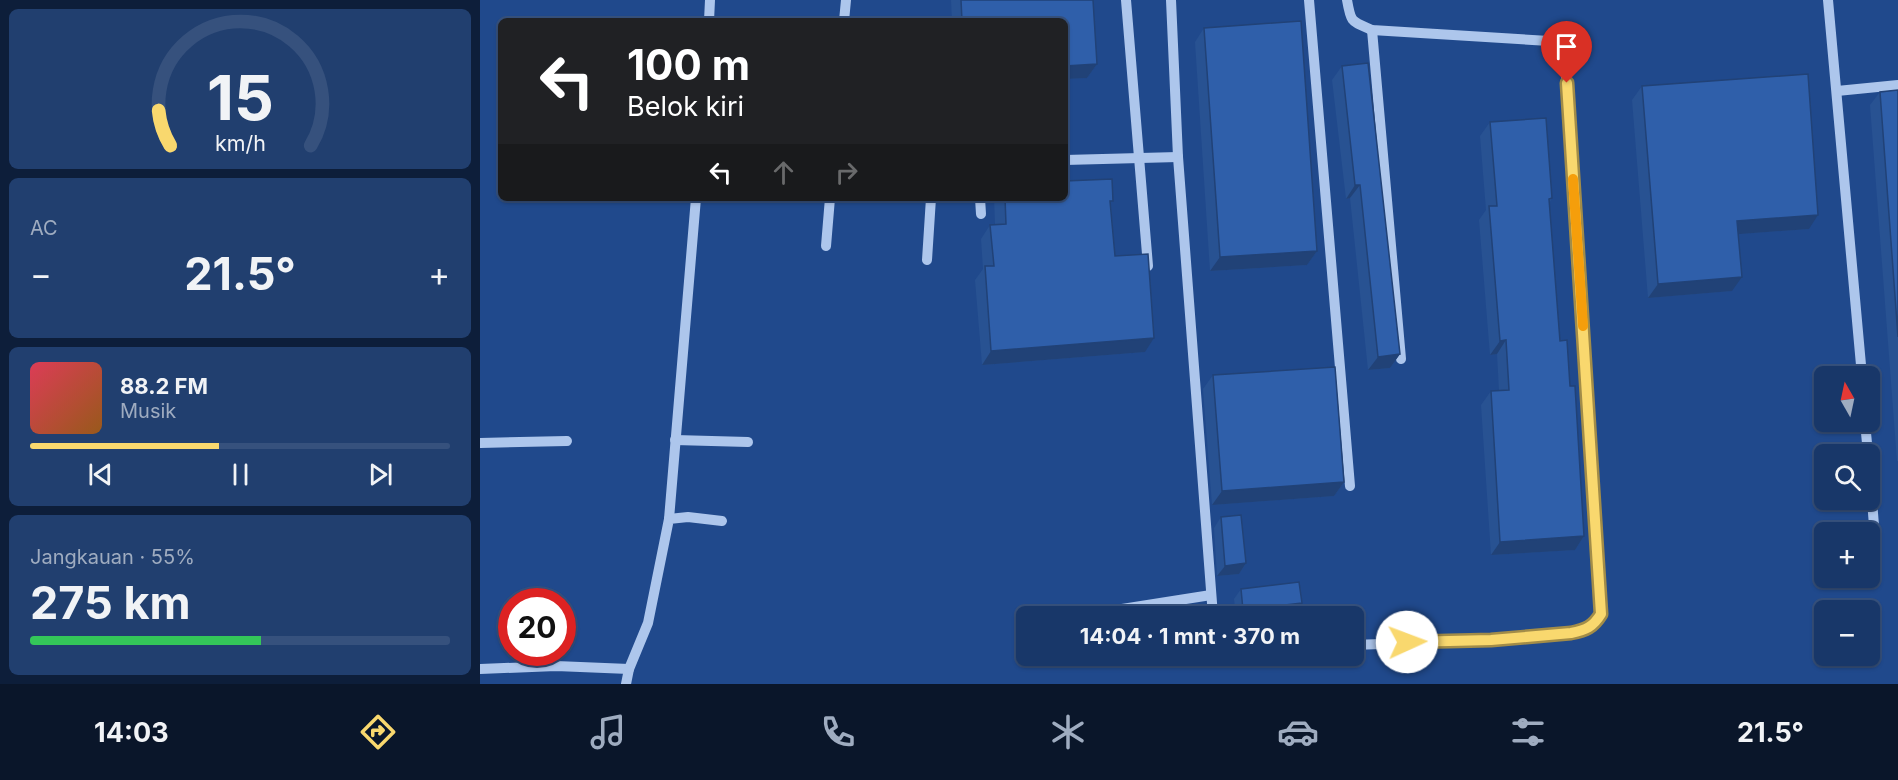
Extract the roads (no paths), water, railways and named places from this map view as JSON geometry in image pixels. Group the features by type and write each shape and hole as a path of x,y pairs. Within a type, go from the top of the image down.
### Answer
{"street":[{"path":"709,18 710,0"},
{"path":"844,18 846,0"},
{"path":"1126,0 1149,275"},
{"path":"1171,0 1178,157 1212,606"},
{"path":"1309,0 1350,486"},
{"path":"1347,0 1350,18 1353,22 1372,30 1549,41 1562,46 1565,59 1601,614 1594,624 1583,631 1491,640 1364,645"},
{"path":"1828,0 1861,366"},
{"path":"1372,30 1401,359"},
{"path":"1837,91 1898,85"},
{"path":"1068,160 1178,157"},
{"path":"626,684 629,669 648,623 669,519 696,201"},
{"path":"826,246 830,201"},
{"path":"927,260 931,201"},
{"path":"980,201 981,214"},
{"path":"675,440 748,442"},
{"path":"480,443 567,441"},
{"path":"669,519 688,517 722,521"},
{"path":"1144,606 1211,596"},
{"path":"480,669 556,666 629,669"}]}
